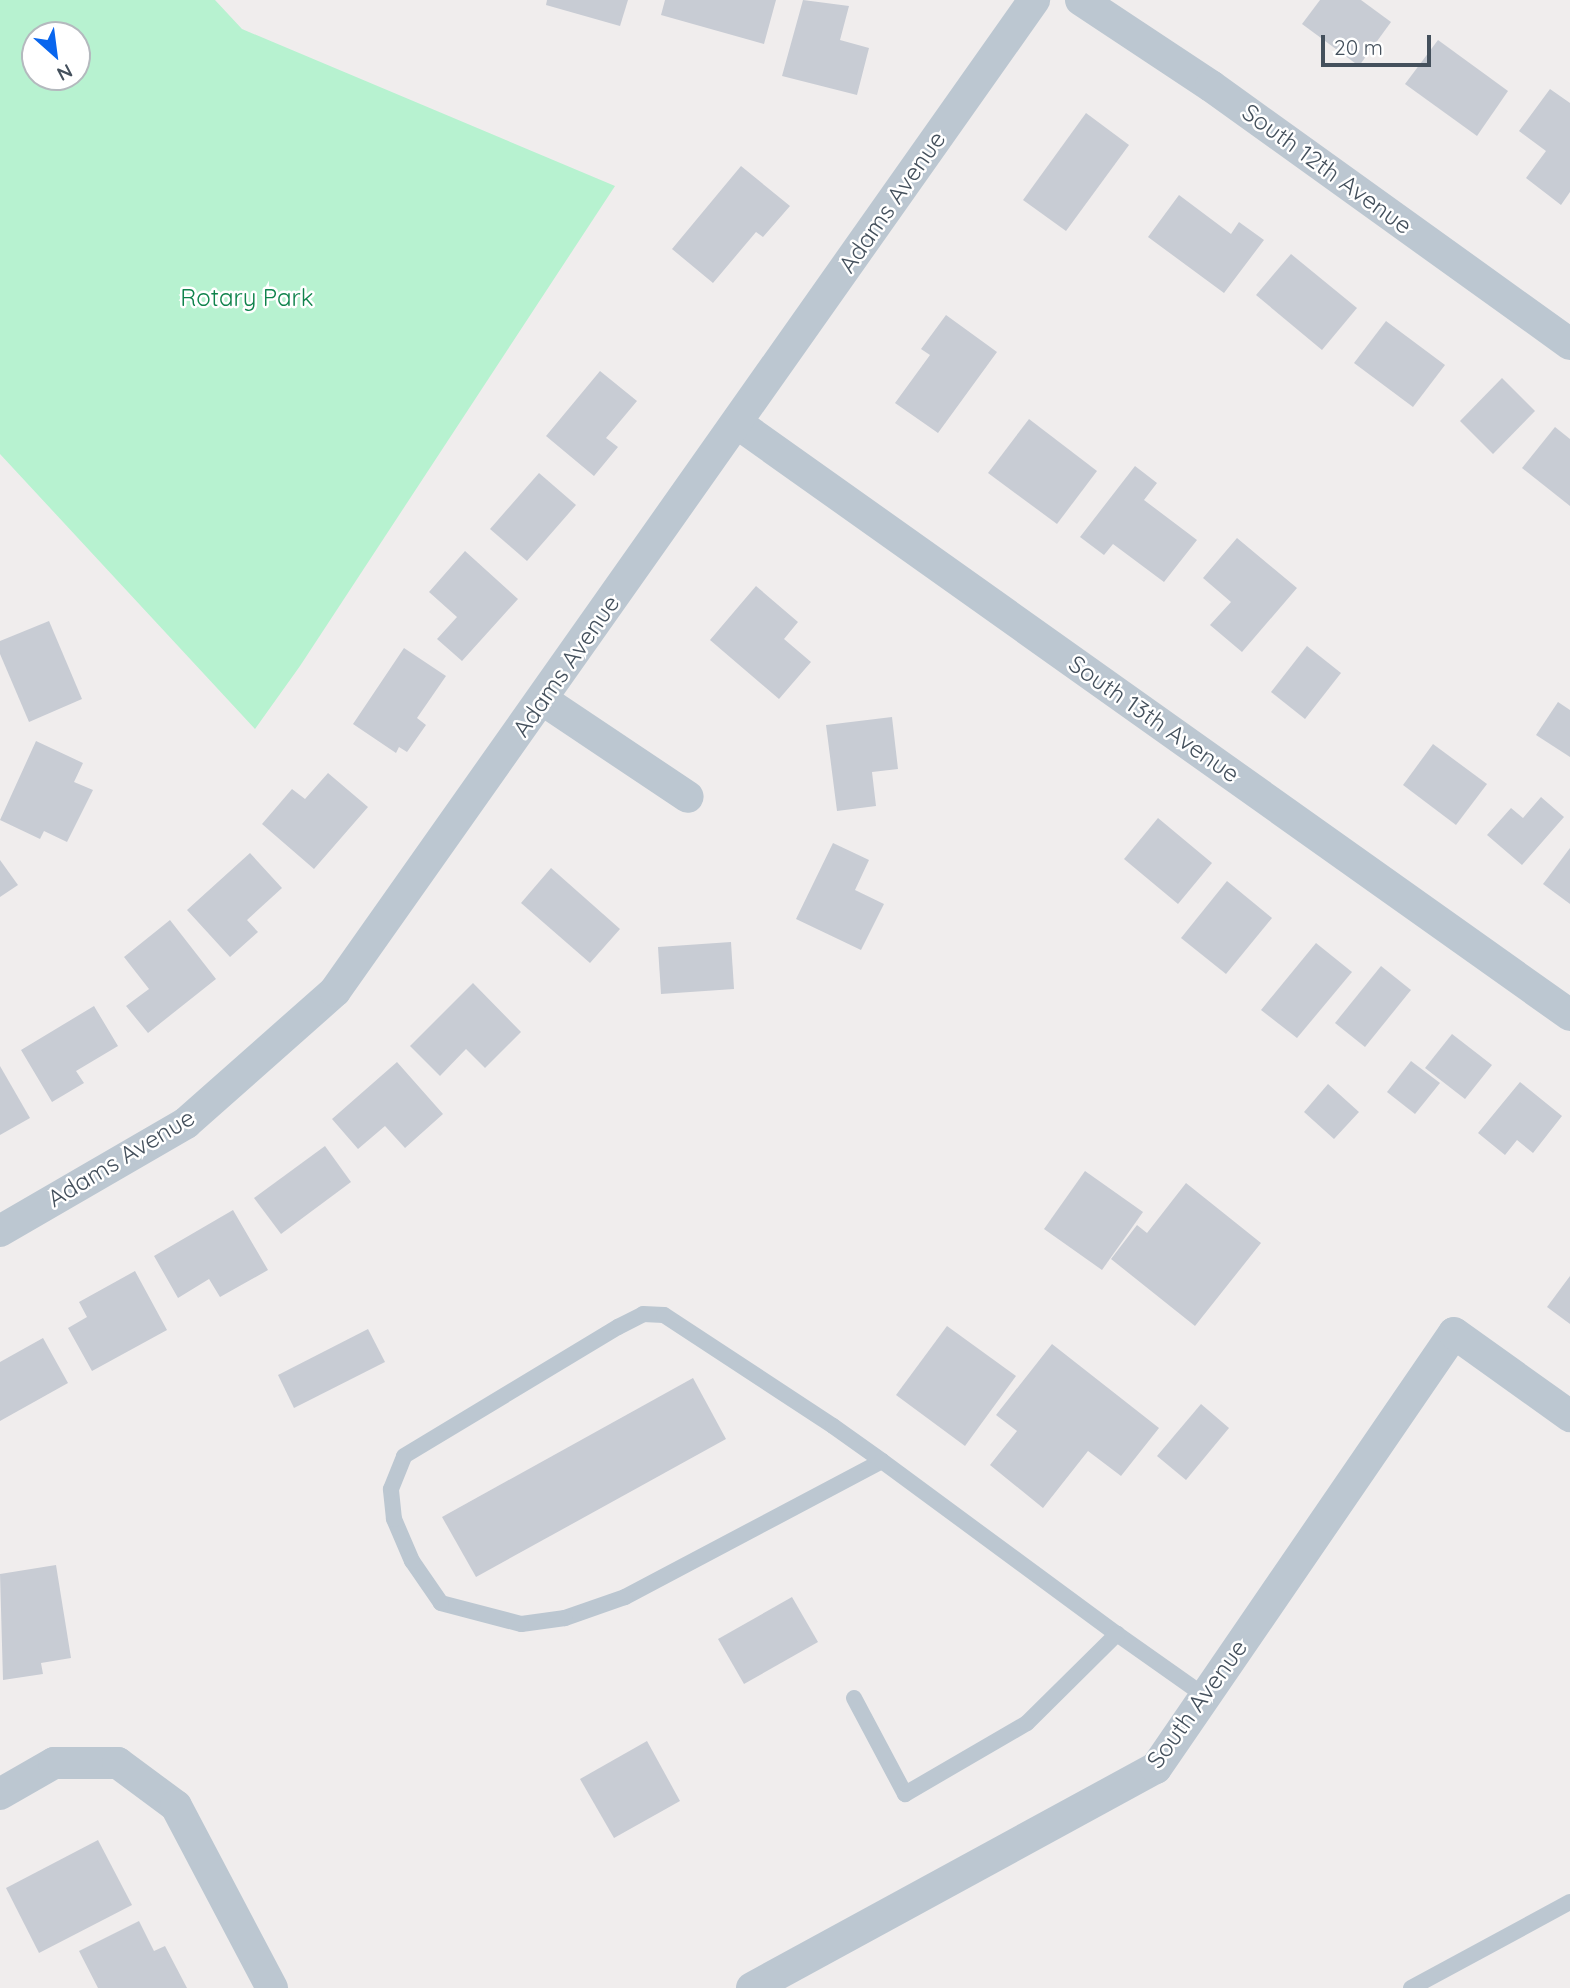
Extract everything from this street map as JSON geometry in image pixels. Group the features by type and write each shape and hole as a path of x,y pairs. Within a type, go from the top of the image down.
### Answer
{"street":[{"name":"Adams Avenue","path":"0,1231 186,1123 335,991 1034,0"},
{"name":"South 12th Avenue","path":"1081,0 1211,86 1570,344"},
{"name":"South 13th Avenue","path":"737,423 1570,1015"},
{"path":"542,700 688,797"},
{"name":"South Avenue","path":"752,1988 1156,1768 1454,1333 1570,1416"},
{"path":"0,1794 54,1763 118,1763 176,1807 272,1988"}],"lane":[{"path":"881,1461 625,1597 565,1618 522,1624 456,1610 441,1603 424,1583 394,1519 391,1489 396,1468 404,1456 643,1314 664,1315 685,1325 881,1461 1205,1696"},
{"path":"854,1698 905,1794 1027,1723 1117,1634"},
{"path":"1411,1988 1570,1902"}],"green space":[{"name":"Rotary Park","path":"0,0 215,0 242,29 615,186 300,666 255,729 0,454"}],"building":[{"path":"547,0 628,0 620,26 546,5"},
{"path":"665,0 776,0 764,44 661,15"},
{"path":"803,0 849,6 840,40 869,48 857,95 782,76"},
{"path":"1320,0 1361,0 1391,22 1359,66 1302,24"},
{"path":"1438,40 1508,91 1477,136 1405,84"},
{"path":"1550,89 1570,103 1570,192 1561,205 1526,178 1546,151 1519,131"},
{"path":"1086,113 1129,145 1066,231 1023,200"},
{"path":"741,166 790,206 763,237 756,232 713,283 672,249"},
{"path":"1179,195 1231,234 1239,222 1264,240 1224,293 1148,237"},
{"path":"1291,254 1357,308 1322,350 1256,295"},
{"path":"946,315 997,352 938,433 895,403 930,355 921,349"},
{"path":"1386,321 1445,365 1413,407 1354,363"},
{"path":"600,371 637,401 606,438 618,447 594,476 546,436"},
{"path":"1502,378 1535,411 1493,454 1460,421"},
{"path":"1029,419 1097,471 1057,524 988,473"},
{"path":"1555,427 1570,439 1570,506 1522,468"},
{"path":"1135,466 1157,483 1144,500 1197,540 1164,582 1113,544 1104,555 1080,537"},
{"path":"539,473 576,505 527,561 490,529"},
{"path":"1237,538 1297,588 1242,652 1210,625 1231,602 1203,578"},
{"path":"465,551 518,599 462,661 437,639 457,617 429,592"},
{"path":"756,586 798,622 784,639 811,662 779,699 710,640"},
{"path":"49,621 82,699 29,722 0,654 0,641"},
{"path":"1307,646 1341,673 1305,719 1271,692"},
{"path":"404,648 446,676 417,718 426,725 407,752 399,747 396,753 353,724"},
{"path":"1558,702 1570,710 1570,757 1536,735"},
{"path":"892,717 898,769 872,772 876,806 837,811 826,725"},
{"path":"36,741 83,763 74,782 93,790 67,842 44,831 40,839 0,820"},
{"path":"1433,744 1487,784 1456,825 1403,785"},
{"path":"328,773 368,807 314,869 262,824 292,789 305,799"},
{"path":"1541,797 1564,817 1522,865 1487,835 1511,808 1523,818"},
{"path":"1158,818 1212,863 1178,904 1124,859"},
{"path":"833,843 869,860 855,890 884,904 861,950 796,919"},
{"path":"1570,848 1570,904 1543,884"},
{"path":"250,853 282,888 247,920 258,932 230,957 187,910"},
{"path":"0,860 18,885 0,897"},
{"path":"551,868 620,929 590,963 521,903"},
{"path":"1227,881 1272,918 1226,974 1181,938"},
{"path":"170,920 216,979 148,1033 126,1006 149,989 124,957"},
{"path":"731,942 734,989 661,994 658,947"},
{"path":"1316,943 1352,972 1297,1038 1261,1010"},
{"path":"1381,966 1411,990 1365,1047 1335,1023"},
{"path":"473,983 521,1032 485,1068 466,1049 440,1076 410,1046"},
{"path":"94,1006 118,1046 76,1071 84,1083 52,1102 21,1050"},
{"path":"1452,1034 1492,1065 1465,1099 1425,1068"},
{"path":"1411,1061 1440,1083 1415,1114 1387,1092"},
{"path":"397,1062 443,1114 405,1148 385,1126 358,1149 332,1119"},
{"path":"0,1066 30,1118 0,1135"},
{"path":"1520,1082 1562,1116 1533,1153 1517,1140 1505,1155 1478,1133"},
{"path":"1328,1084 1359,1112 1334,1139 1304,1112"},
{"path":"325,1146 351,1182 281,1234 254,1198"},
{"path":"1085,1171 1143,1212 1102,1270 1044,1229"},
{"path":"1186,1183 1261,1243 1195,1326 1111,1259 1137,1225 1147,1233"},
{"path":"233,1210 268,1270 220,1297 209,1279 178,1298 154,1256"},
{"path":"135,1271 167,1330 92,1371 68,1328 87,1317 79,1302"},
{"path":"1570,1276 1570,1324 1547,1307"},
{"path":"947,1326 1016,1376 965,1446 896,1395"},
{"path":"368,1329 385,1362 294,1408 278,1375"},
{"path":"43,1338 68,1383 0,1421 0,1362"},
{"path":"1052,1344 1159,1428 1121,1476 1088,1451 1043,1508 990,1465 1017,1431 996,1415"},
{"path":"693,1378 726,1439 476,1577 442,1517"},
{"path":"1201,1404 1229,1428 1186,1480 1157,1456"},
{"path":"56,1565 71,1658 41,1663 43,1674 3,1680 0,1574"},
{"path":"792,1597 818,1642 744,1684 718,1639"},
{"path":"647,1741 680,1801 614,1838 580,1779"},
{"path":"98,1840 132,1905 39,1953 6,1888"},
{"path":"139,1921 154,1951 165,1946 187,1988 98,1988 79,1951"}]}
